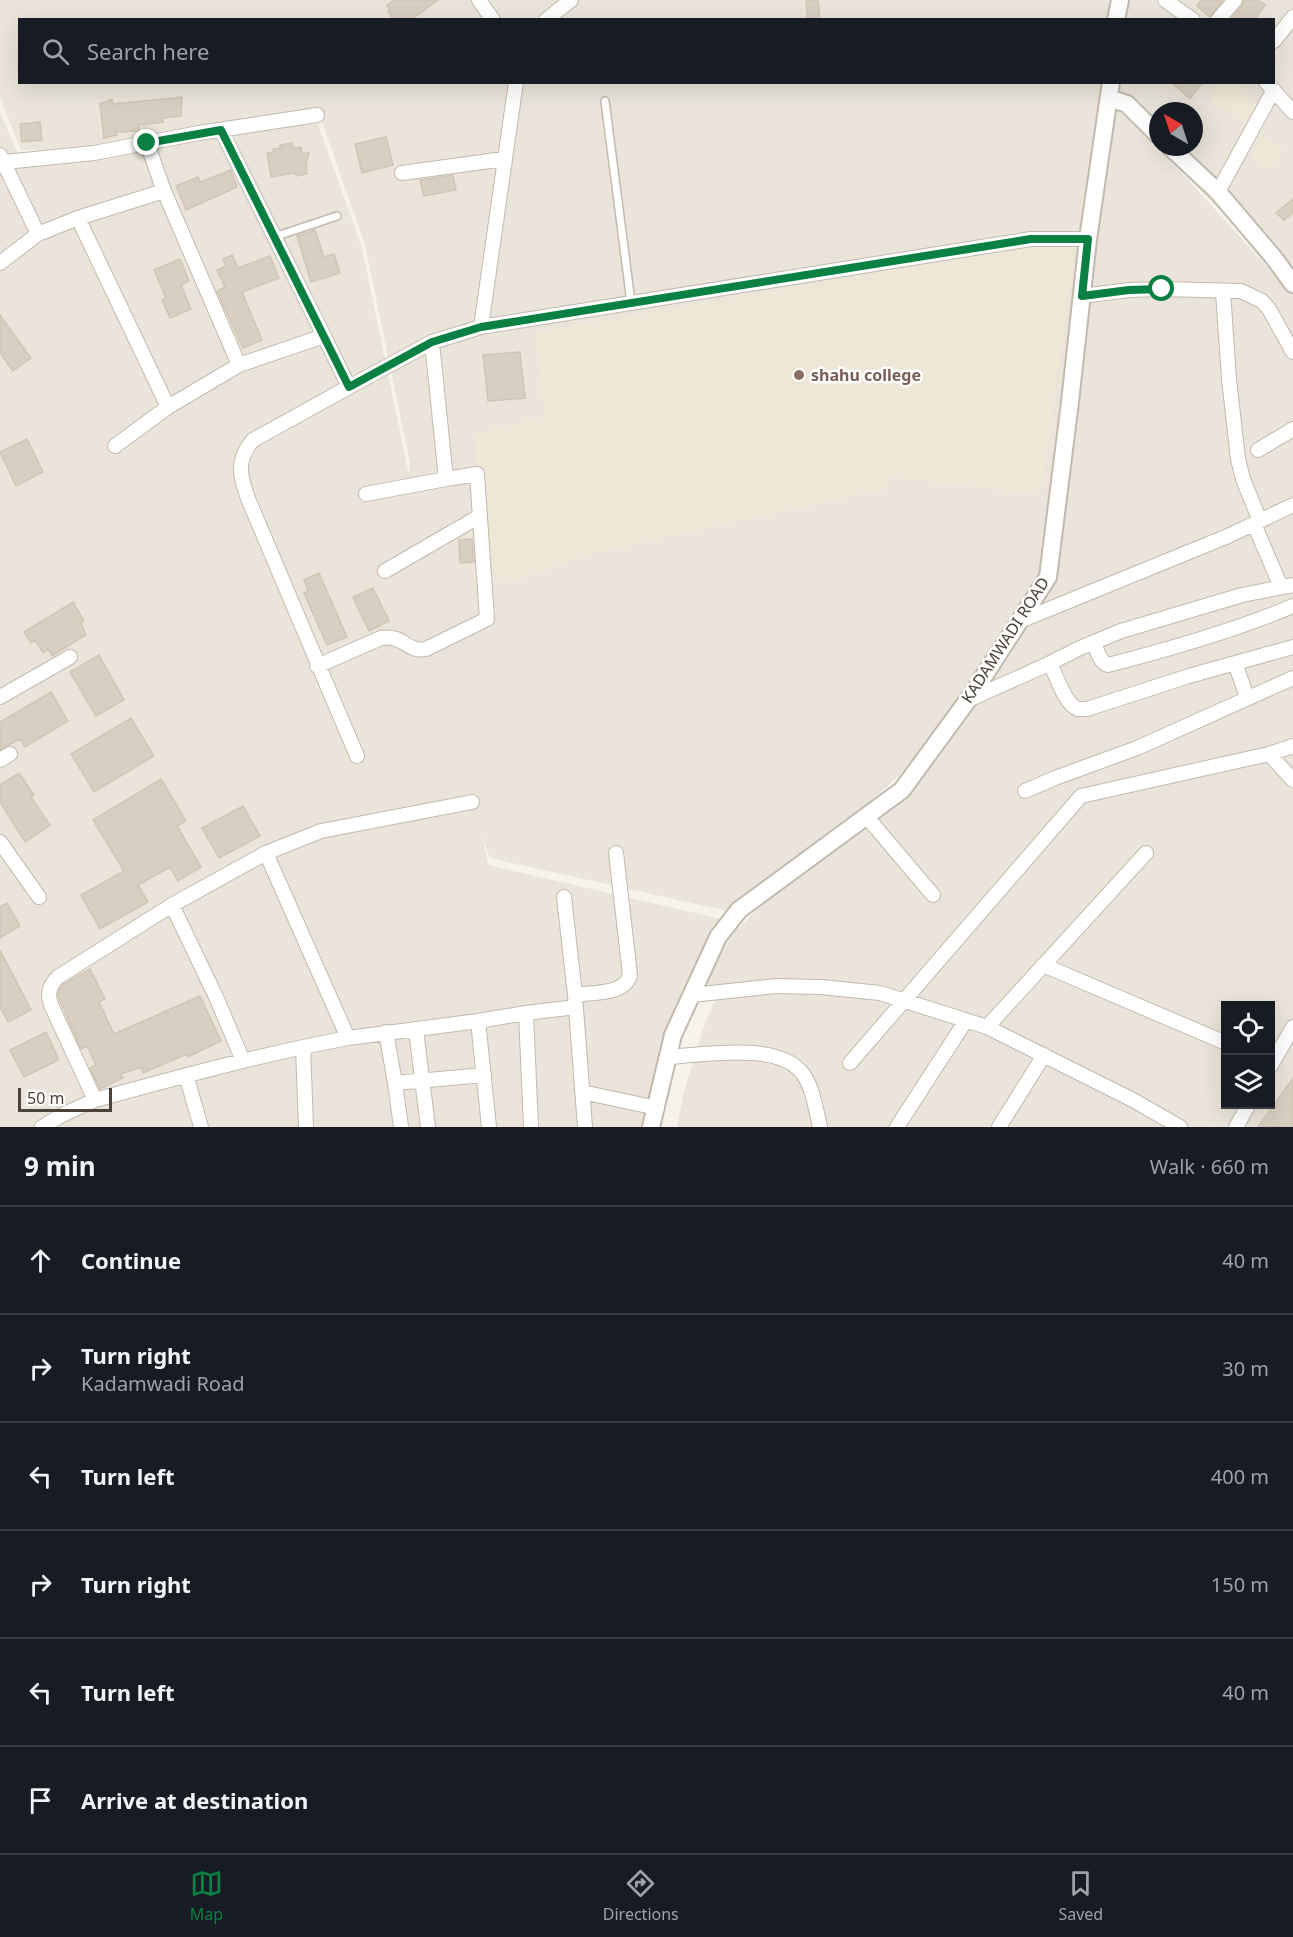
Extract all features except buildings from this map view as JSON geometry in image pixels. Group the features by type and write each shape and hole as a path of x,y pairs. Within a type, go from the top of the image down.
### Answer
{"street":[{"path":"479,0 492,18"},
{"path":"548,18 571,0"},
{"path":"1116,18 1120,0"},
{"path":"1165,0 1190,18"},
{"path":"1220,18 1235,0"},
{"path":"1275,40 1293,17"},
{"path":"481,327 516,84"},
{"path":"1218,192 1270,86 1293,112"},
{"name":"KADAMWADI ROAD","path":"1110,90 1149,126"},
{"name":"KADAMWADI ROAD","path":"651,1127 674,1035 718,937 739,910 902,790 968,700 1048,577 1088,239 1110,90"},
{"path":"38,234 2,158 94,153 317,115"},
{"path":"221,130 349,387"},
{"path":"147,143 164,191 239,364"},
{"path":"1180,156 1218,192 1293,284"},
{"path":"402,173 504,159"},
{"path":"0,263 38,234 78,218 164,191"},
{"path":"78,218 168,407"},
{"path":"357,756 317,666 241,479 240,464 244,450 253,440 432,342 481,327 1031,239 1088,239"},
{"path":"1082,296 1129,290 1241,291 1262,301 1269,309 1293,352"},
{"path":"968,700 1121,631 1242,595 1287,586 1257,523 1238,459 1229,379 1223,292"},
{"path":"115,446 168,407 239,364 324,336"},
{"path":"432,342 446,479"},
{"path":"1258,450 1293,429"},
{"path":"317,666 389,636 396,637 415,649 426,649 487,619 477,474 366,494"},
{"path":"1020,621 1257,523 1293,505"},
{"path":"385,571 480,516"},
{"path":"1094,642 1100,658 1104,664 1108,665 1173,648 1293,606"},
{"path":"1050,663 1071,705 1078,709 1088,709 1189,676 1293,647"},
{"path":"0,697 70,657"},
{"path":"1235,663 1247,697"},
{"path":"1025,791 1137,748 1293,678"},
{"path":"849,1063 995,892 1081,796 1269,754 1293,746"},
{"path":"1269,754 1293,780"},
{"path":"95,1100 51,1005 49,991 58,977 172,905 266,853 321,831 472,802"},
{"path":"866,816 933,895"},
{"path":"0,842 39,897"},
{"path":"266,853 348,1038"},
{"path":"42,1127 95,1100 243,1061 348,1038 478,1022 526,1013 623,988 628,983 630,975 616,853"},
{"path":"987,1028 1146,853"},
{"path":"564,897 576,1001 585,1127"},
{"path":"172,905 217,999 243,1061"},
{"path":"1043,965 1221,1041"},
{"path":"692,995 776,986 820,987 880,993 987,1028 1133,1100 1180,1127"},
{"path":"526,1013 531,1127"},
{"path":"478,1022 489,1127"},
{"path":"897,1127 965,1022"},
{"path":"1275,1057 1293,1027"},
{"path":"416,1030 428,1127"},
{"path":"386,1032 401,1127"},
{"path":"303,1047 306,1127"},
{"path":"668,1057 755,1053 789,1062 801,1072 807,1081 820,1127"},
{"path":"999,1127 1044,1055"},
{"path":"186,1075 201,1127"},
{"path":"395,1083 484,1075"},
{"path":"582,1092 657,1108"},
{"path":"1236,1127 1246,1109"}],"lane":[{"path":"605,101 631,302"},
{"path":"274,237 337,216"}],"shaded area":[{"path":"0,0 1293,0 1293,1127 677,1127 684,1092 705,1023 719,992 693,995 736,931 809,858 892,796 926,751 840,829 732,912 490,858 482,835 488,865 721,919 682,1002 647,1127 0,1127 0,112 17,152 94,153 283,122 318,124 362,248 409,475 410,463 365,245 322,122 286,119 99,150 21,150 0,97","holes":["1149,102 1203,102 1203,156 1167,156 1239,229 1281,282 1164,156 1149,156 1149,140 1112,103 1115,103 1149,138"]},
{"path":"1219,84 1239,84 1260,106 1244,122 1210,101"},
{"path":"1262,136 1283,150 1269,169 1251,157"},
{"name":"shahu college","path":"1076,247 1040,494 886,476 888,488 597,552 505,583 481,563 475,434 545,417 536,333 1017,248"}],"place":[{"name":"shahu college","path":"799,375"}],"route":[{"path":"147,143 199,132 221,130 349,387 432,342 481,327 1031,239 1088,239 1082,296 1129,290 1162,289"}]}
